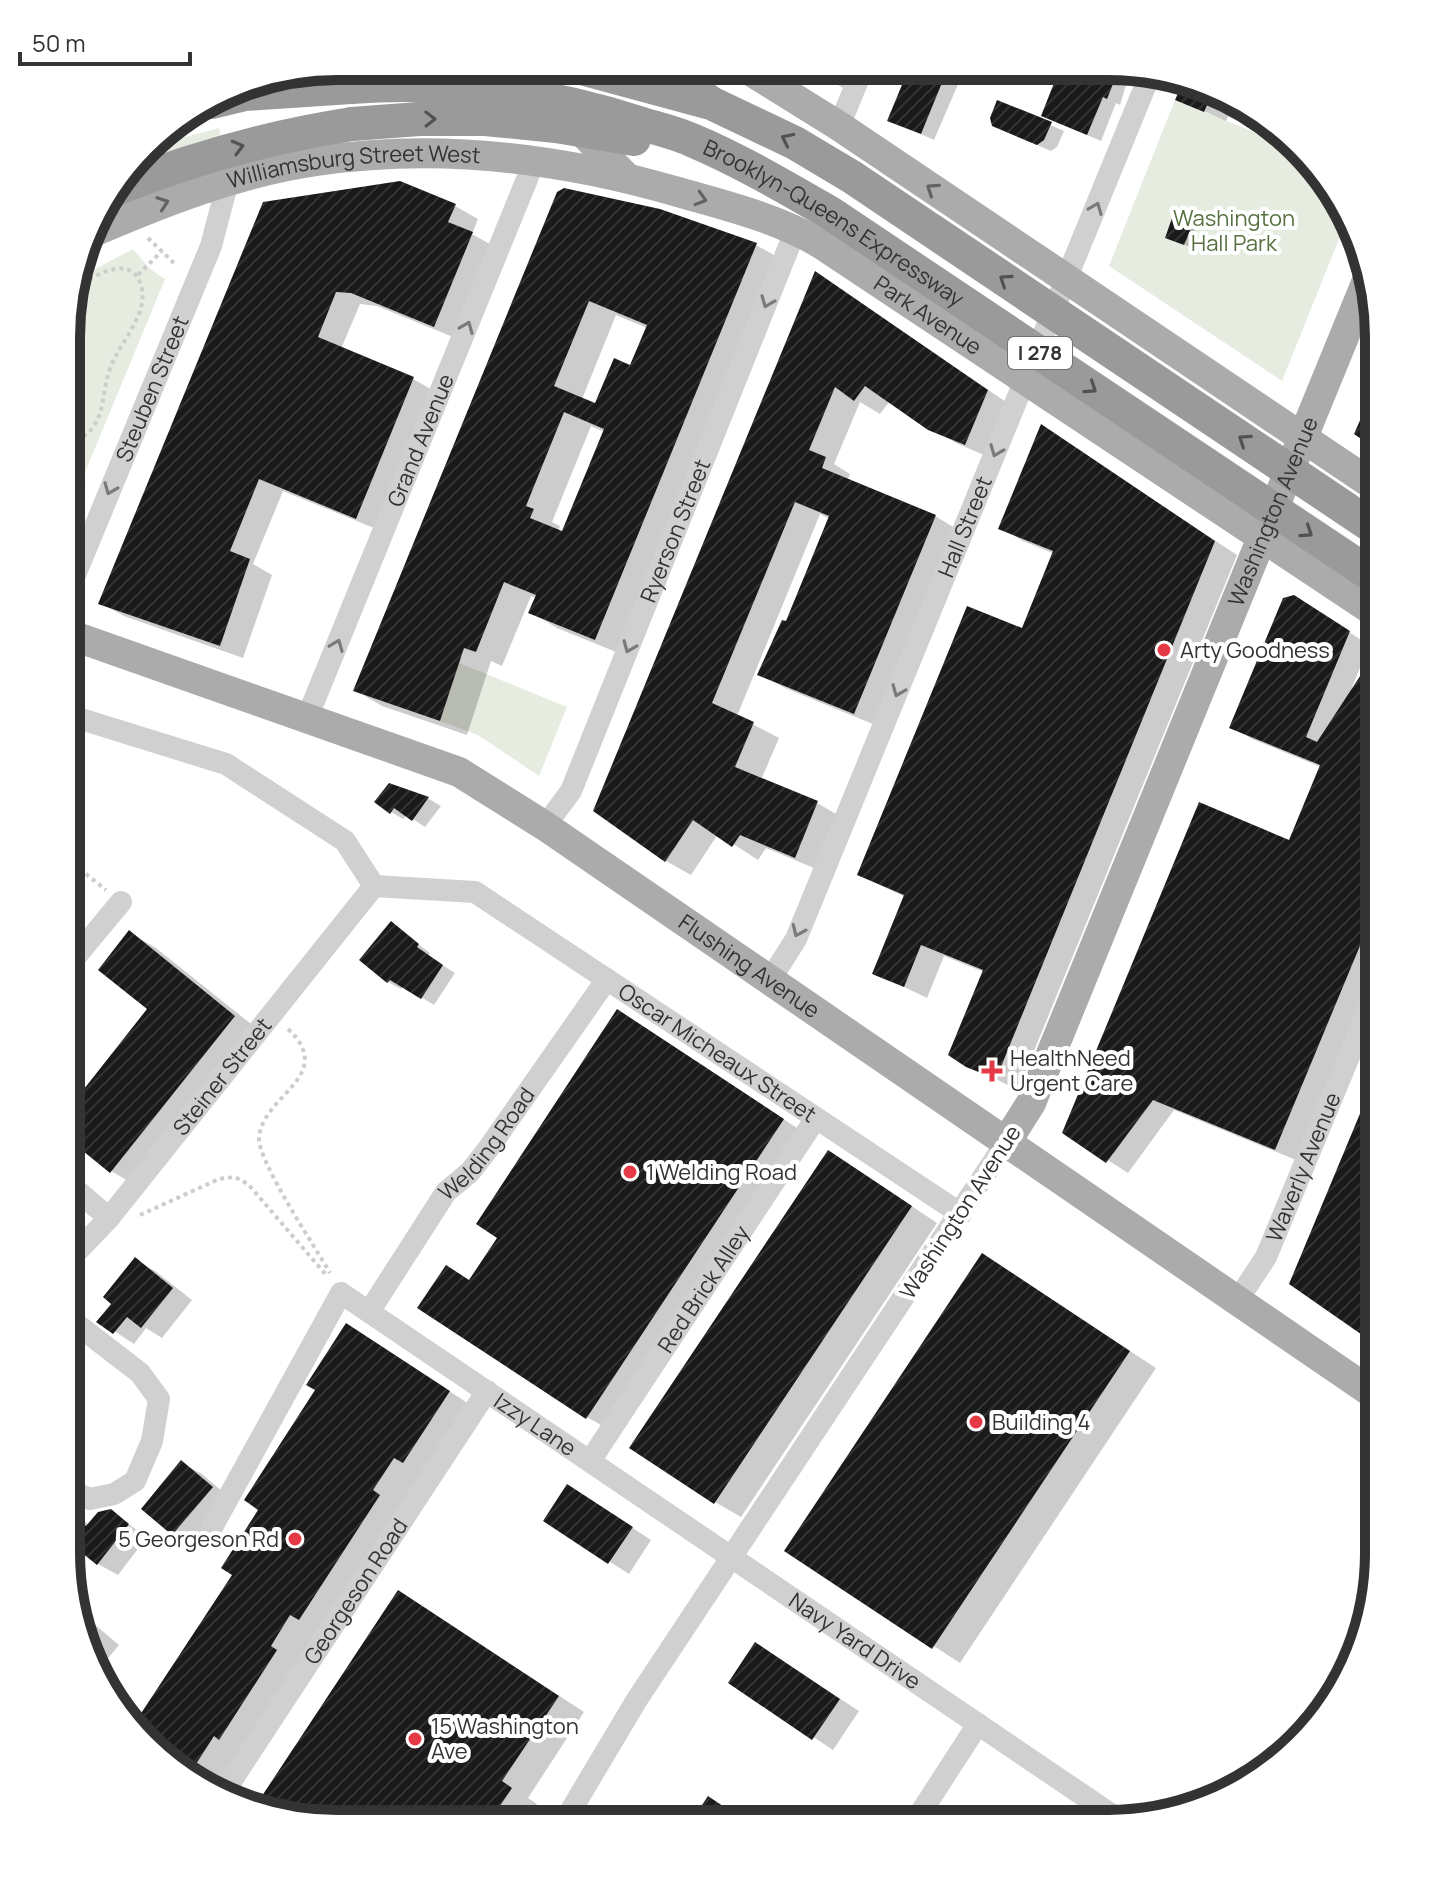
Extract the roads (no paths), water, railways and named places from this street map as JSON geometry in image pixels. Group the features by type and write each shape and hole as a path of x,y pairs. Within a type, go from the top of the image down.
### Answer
{"highway":[{"name":"Brooklyn-Queens Expressway","path":"626,80 711,103 795,143 852,177 1365,521"},
{"path":"677,80 711,103"},
{"name":"Brooklyn-Queens Expressway","path":"257,93 429,84 507,92 602,111 693,140 762,174 830,213 1365,571"},
{"path":"131,183 190,161 240,147 291,134 352,124 419,119 485,119 556,126 625,139 693,140"}],"main road":[{"name":"Park Avenue","path":"528,80 626,177 796,229 1026,378 1365,605"},
{"path":"626,177 617,153 617,134 626,99 636,80"},
{"path":"765,80 839,126 1365,480"},
{"name":"Williamsburg Street West","path":"106,227 228,181 315,161 389,153 462,153 626,177"},
{"name":"Washington Avenue","path":"1001,1150 1031,1103 1361,295"},
{"name":"Flushing Avenue","path":"80,638 459,772 545,826 770,980 1001,1150 1237,1301 1364,1388"}],"street":[{"path":"839,126 858,80"},
{"name":"Hall Street","path":"770,980 796,939 1147,83"},
{"name":"Grand Avenue","path":"307,718 534,162"},
{"name":"Steuben Street","path":"80,563 211,246 228,181"},
{"name":"Ryerson Street","path":"545,826 571,791 796,229"},
{"path":"80,719 226,764 345,841 374,886"},
{"name":"Oscar Micheaux Street","path":"374,886 475,892 961,1214"},
{"name":"Steiner Street","path":"80,1248 109,1218 374,886"},
{"path":"80,951 121,902"},
{"name":"Welding Road","path":"369,1312 446,1192 470,1172 496,1139 607,979"},
{"name":"Waverly Avenue","path":"1237,1301 1266,1257 1364,1019"},
{"name":"Red Brick Alley","path":"590,1461 816,1118"},
{"name":"Washington Avenue","path":"571,1810 636,1701 1001,1150"},
{"path":"80,1193 109,1218"},
{"name":"Izzy Lane","path":"211,1529 341,1293 731,1556"},
{"path":"80,1327 140,1373 159,1399 152,1441 135,1481 114,1494 90,1499 80,1495"},
{"name":"Georgeson Road","path":"228,1785 487,1391"},
{"name":"Navy Yard Drive","path":"731,1556 1105,1810"},
{"path":"922,1810 978,1724"}],"place":[{"name":"Arty Goodness","path":"1164,650"},
{"name":"HealthNeed Urgent Care","path":"992,1071"},
{"name":"1 Welding Road","path":"630,1172"},
{"name":"Building 4","path":"976,1422"},
{"name":"5 Georgeson Rd","path":"295,1539"},
{"name":"15 Washington Ave","path":"415,1739"}],"park label":[{"name":"Washington Hall Park","path":"1234,230"}]}
